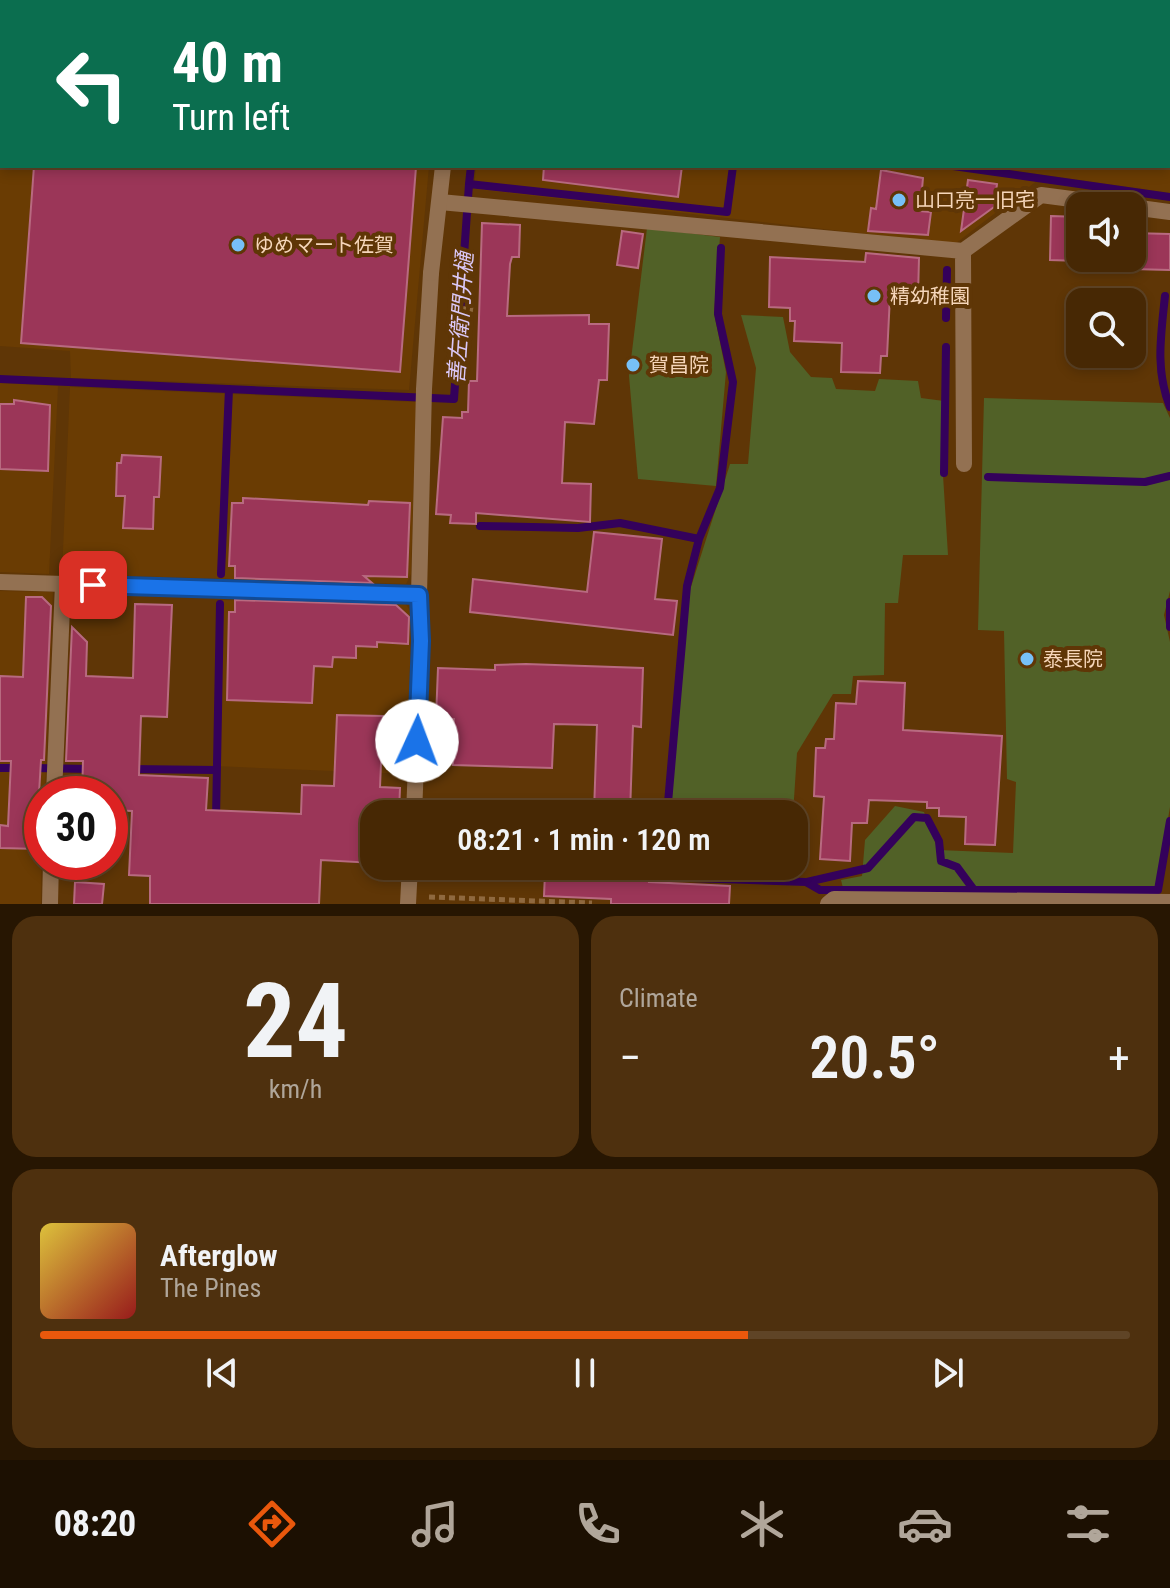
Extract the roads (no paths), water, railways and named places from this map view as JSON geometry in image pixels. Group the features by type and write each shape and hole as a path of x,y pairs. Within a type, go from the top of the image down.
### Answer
{"street":[{"path":"415,800 421,641 419,595 424,389 431,273 448,202 443,168"},
{"path":"448,202 963,251 1041,195 1066,198"},
{"path":"1146,209 1170,212"},
{"path":"963,251 964,464"},
{"path":"0,582 419,595"},
{"path":"55,776 63,584"},
{"path":"50,904 51,880"},
{"path":"408,900 409,880"},
{"path":"828,904 834,899 1170,902"}],"waterway":[{"path":"469,184 471,168"},
{"name":"善左衛門井樋","path":"0,379 454,399 469,184 727,212 733,168"},
{"name":"善左衛門井樋","path":"967,168 1170,197"},
{"path":"668,800 687,586 699,539 720,488 733,382 718,314 721,248"},
{"path":"946,318 947,270"},
{"path":"1165,296 1161,366 1170,407"},
{"path":"944,473 946,347"},
{"path":"221,574 229,389"},
{"path":"988,477 1145,482 1170,476"},
{"path":"480,526 578,528 620,523 699,539"},
{"path":"1170,602 1170,627"},
{"path":"216,819 220,604"},
{"path":"0,768 19,768"},
{"path":"33,768 91,769"},
{"path":"129,769 216,770"},
{"path":"807,882 868,868 914,817 927,818 939,841 941,861 957,867 974,890"},
{"path":"749,880 806,882 820,890 1158,890 1170,821"}],"place":[{"name":"山口亮一旧宅","path":"899,200"},
{"name":"ゆめマート佐賀","path":"238,245"},
{"name":"精幼稚園","path":"874,296"},
{"name":"賀昌院","path":"633,365"},
{"name":"泰長院","path":"1027,659"}]}
